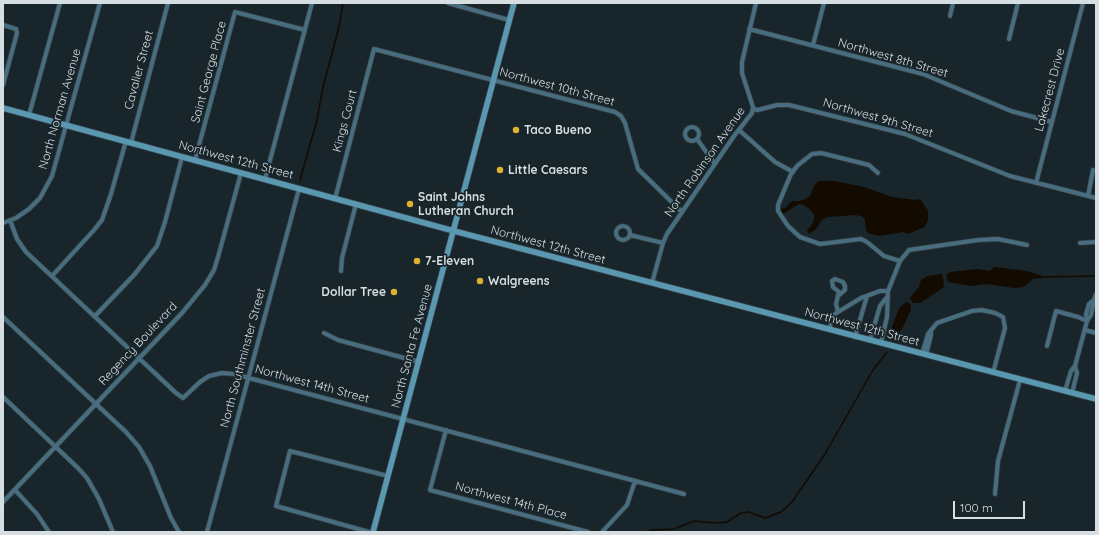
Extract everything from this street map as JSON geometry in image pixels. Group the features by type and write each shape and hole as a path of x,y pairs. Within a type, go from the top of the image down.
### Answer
{"main road":[{"name":"North Santa Fe Avenue","path":"373,532 514,3"},
{"name":"Northwest 12th Street","path":"3,108 454,231 1096,400"}],"street":[{"path":"29,115 60,3"},
{"name":"North Norman Avenue","path":"3,223 24,213 34,204 49,183 55,168 100,3"},
{"name":"Cavalier Street","path":"52,276 102,220 128,142 168,3"},
{"path":"265,180 312,3"},
{"path":"448,3 510,20"},
{"name":"North Robinson Avenue","path":"652,283 667,234 751,115 753,109 742,73 742,66 743,53 756,3"},
{"path":"813,45 824,3"},
{"path":"950,16 954,3"},
{"path":"1009,38 1018,3"},
{"name":"Lakecrest Drive","path":"1036,183 1083,3"},
{"name":"Saint George Place","path":"195,160 235,12 304,30"},
{"path":"3,25 16,29 16,33 3,86"},
{"name":"Northwest 8th Street","path":"749,29 923,74 1011,111 1052,122"},
{"name":"Northwest 10th Street","path":"374,49 612,110 618,113 625,123 638,169 682,212"},
{"name":"Kings Court","path":"335,198 374,49"},
{"name":"Northwest 9th Street","path":"753,109 758,110 777,105 789,105 905,134 926,141 998,172 1096,198"},
{"path":"739,130 775,162 793,172"},
{"path":"697,139 715,164"},
{"path":"878,173 869,165 816,152 807,157 793,172 778,205 778,211 794,233 800,237 820,244 861,239 884,256 900,261"},
{"path":"95,316 134,275 157,246 166,222 182,157"},
{"path":"1088,196 1093,170"},
{"name":"Regency Boulevard","path":"3,502 186,308 209,279 218,257 241,172"},
{"name":"North Southminster Street","path":"207,532 299,189"},
{"path":"341,271 342,258 356,204"},
{"name":"Northwest 14th Street","path":"10,220 18,239 26,252 176,393 184,398 200,382 214,375 222,373 234,374 684,494"},
{"path":"630,235 663,243"},
{"path":"881,343 887,317 888,291 900,261 909,250 978,240 998,239 1027,245"},
{"path":"1080,243 1096,242"},
{"path":"829,330 833,315 861,298 880,291 888,291"},
{"path":"1065,392 1071,371 1075,366 1085,330 1087,309 1089,304 1094,300 1096,294"},
{"path":"838,296 836,304 838,312"},
{"path":"855,336 867,296"},
{"path":"870,340 880,306 887,297"},
{"path":"924,354 931,330 937,323 982,310 1000,315 1005,328 993,372"},
{"path":"1047,346 1056,312 1078,317 1087,321"},
{"path":"3,317 126,432 139,447 150,466 171,518 179,532"},
{"path":"1085,330 1096,333"},
{"path":"324,333 338,340 419,362"},
{"path":"1072,393 1077,373 1075,366"},
{"path":"995,494 998,461 1020,380"},
{"path":"3,397 78,468 91,484 113,532"},
{"name":"Northwest 14th Place","path":"446,430 430,490 588,532"},
{"path":"368,532 276,506 290,451 388,476"},
{"path":"602,532 627,505 635,481"},
{"path":"15,490 37,514 49,532"}],"shaded area":[{"path":"818,181 834,181 864,187 892,197 921,200 928,211 928,220 924,228 909,234 903,232 879,236 866,231 865,219 861,216 828,217 822,220 816,229 809,234 807,231 813,223 814,214 809,209 804,205 799,204 783,214 781,209 785,208 792,201 800,201 810,196"},
{"path":"994,267 1027,271 1042,276 1041,278 1033,279 1024,287 1014,288 987,284 972,286 948,282 946,275 950,272 978,269 990,271"},
{"path":"942,274 944,283 943,288 920,303 913,303 910,298 919,287 921,280 928,276"},
{"path":"906,302 911,306 910,312 903,327 894,340 888,338 899,308"}],"waterway":[{"path":"300,180 317,120 323,87 339,27 343,3"},
{"path":"1041,277 1096,276"},
{"path":"647,532 652,530 674,529 694,521 717,523 727,522 741,513 749,512 765,518 781,512 792,502 825,454 873,370 887,352"}],"place":[{"name":"Taco Bueno","path":"516,130"},
{"name":"Little Caesars","path":"500,170"},
{"name":"Saint Johns Lutheran Church","path":"410,204"},
{"name":"7-Eleven","path":"417,261"},
{"name":"Walgreens","path":"480,281"},
{"name":"Dollar Tree","path":"394,292"}]}
